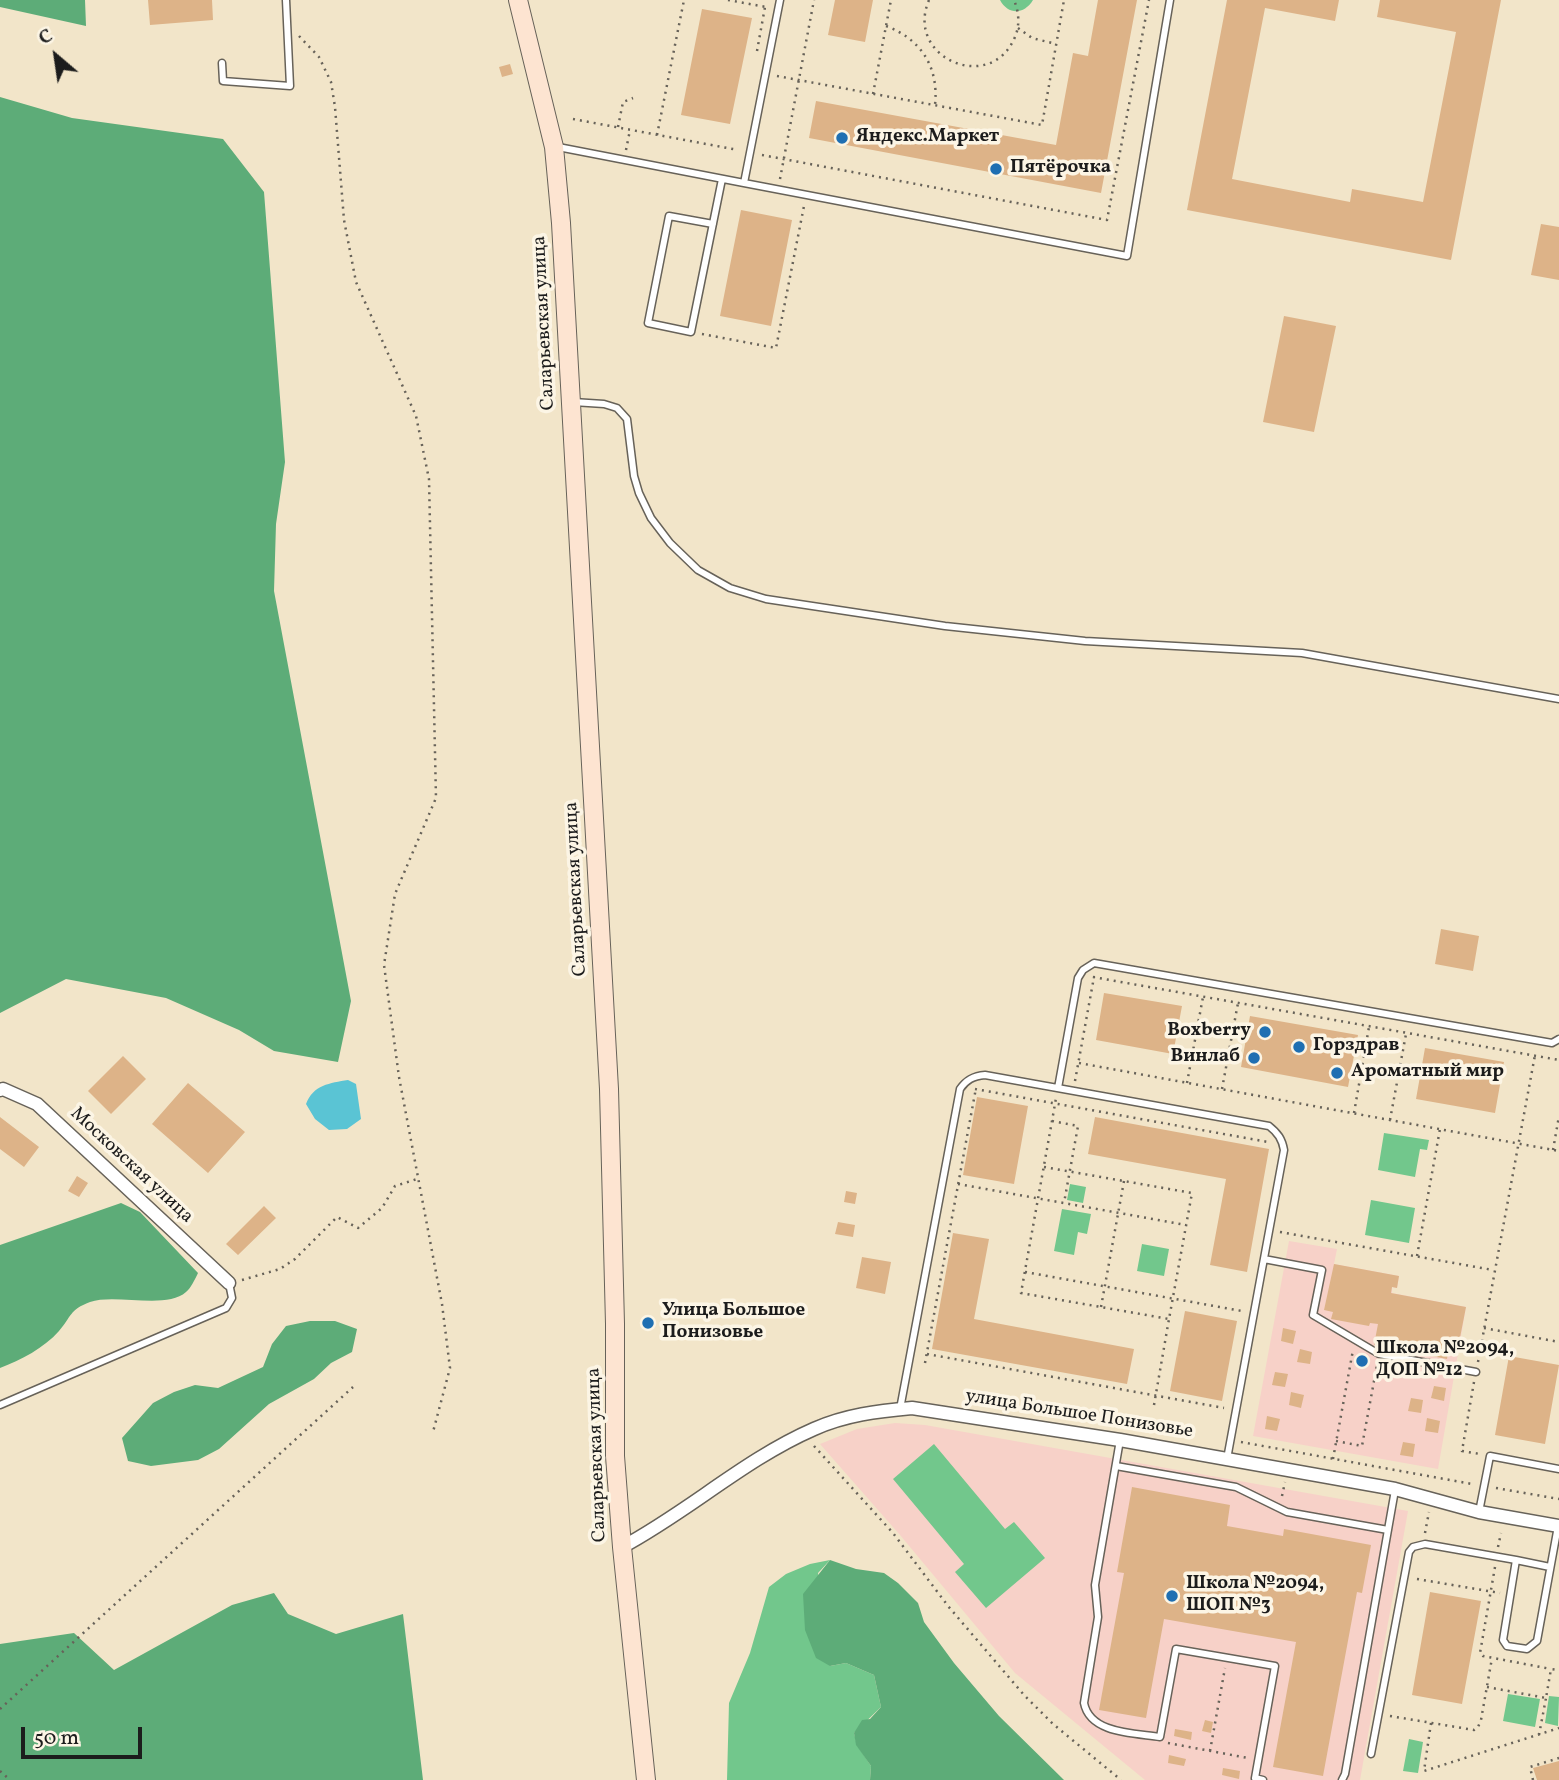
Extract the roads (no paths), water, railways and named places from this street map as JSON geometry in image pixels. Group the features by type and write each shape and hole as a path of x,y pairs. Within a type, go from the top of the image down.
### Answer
{"street":[{"name":"Саларьевская улица","path":"518,0 554,146 609,1089 615,1324 615,1456 646,1780"},
{"name":"Московская улица","path":"0,1090 37,1104 229,1283"},
{"name":"улица Большое Понизовье","path":"622,1547 648,1533 789,1441 842,1419 912,1408 1120,1440 1395,1489 1479,1512 1558,1526"}],"lane":[{"path":"222,63 223,81 290,86 286,0"},
{"path":"744,183 780,0"},
{"path":"554,146 1127,256 1170,0"},
{"path":"713,224 669,216 648,323 691,332 713,224 722,179"},
{"path":"571,402 604,404 617,408 627,419 634,475 651,518 670,543 698,570 730,588 754,596 945,626 1085,641 1302,653 1559,699"},
{"path":"1058,1088 1080,975 1094,963 1552,1043 1559,1040"},
{"path":"900,1409 962,1086 975,1076 985,1074 1269,1126 1277,1133 1284,1150 1227,1459"},
{"path":"1264,1259 1322,1270 1313,1315 1379,1354 1476,1372"},
{"path":"0,1405 226,1308 232,1298 229,1283"},
{"path":"1120,1440 1095,1585 1098,1617 1084,1703 1088,1714 1098,1723 1114,1730 1160,1737 1176,1649 1275,1666 1255,1778 1263,1780"},
{"path":"1479,1512 1490,1456 1559,1469"},
{"path":"1116,1466 1236,1487 1287,1512 1388,1530"},
{"path":"1342,1780 1395,1489"},
{"path":"1516,1560 1503,1640 1507,1646 1531,1648 1537,1641 1558,1526"},
{"path":"1371,1754 1402,1576 1409,1552 1423,1545 1550,1567"}],"water":[{"path":"348,1080 356,1084 361,1119 347,1129 329,1130 315,1119 306,1104 318,1089"}],"place":[{"name":"Яндекс.Маркет","path":"842,138"},
{"name":"Пятёрочка","path":"996,169"},
{"name":"Boxberry","path":"1265,1032"},
{"name":"Горздрав","path":"1299,1047"},
{"name":"Винлаб","path":"1254,1058"},
{"name":"Ароматный мир","path":"1337,1073"},
{"name":"Улица Большое Понизовье","path":"648,1323"},
{"name":"Школа №2094, ДОП №12","path":"1362,1361"},
{"name":"Школа №2094, ШОП №3","path":"1172,1596"}]}
